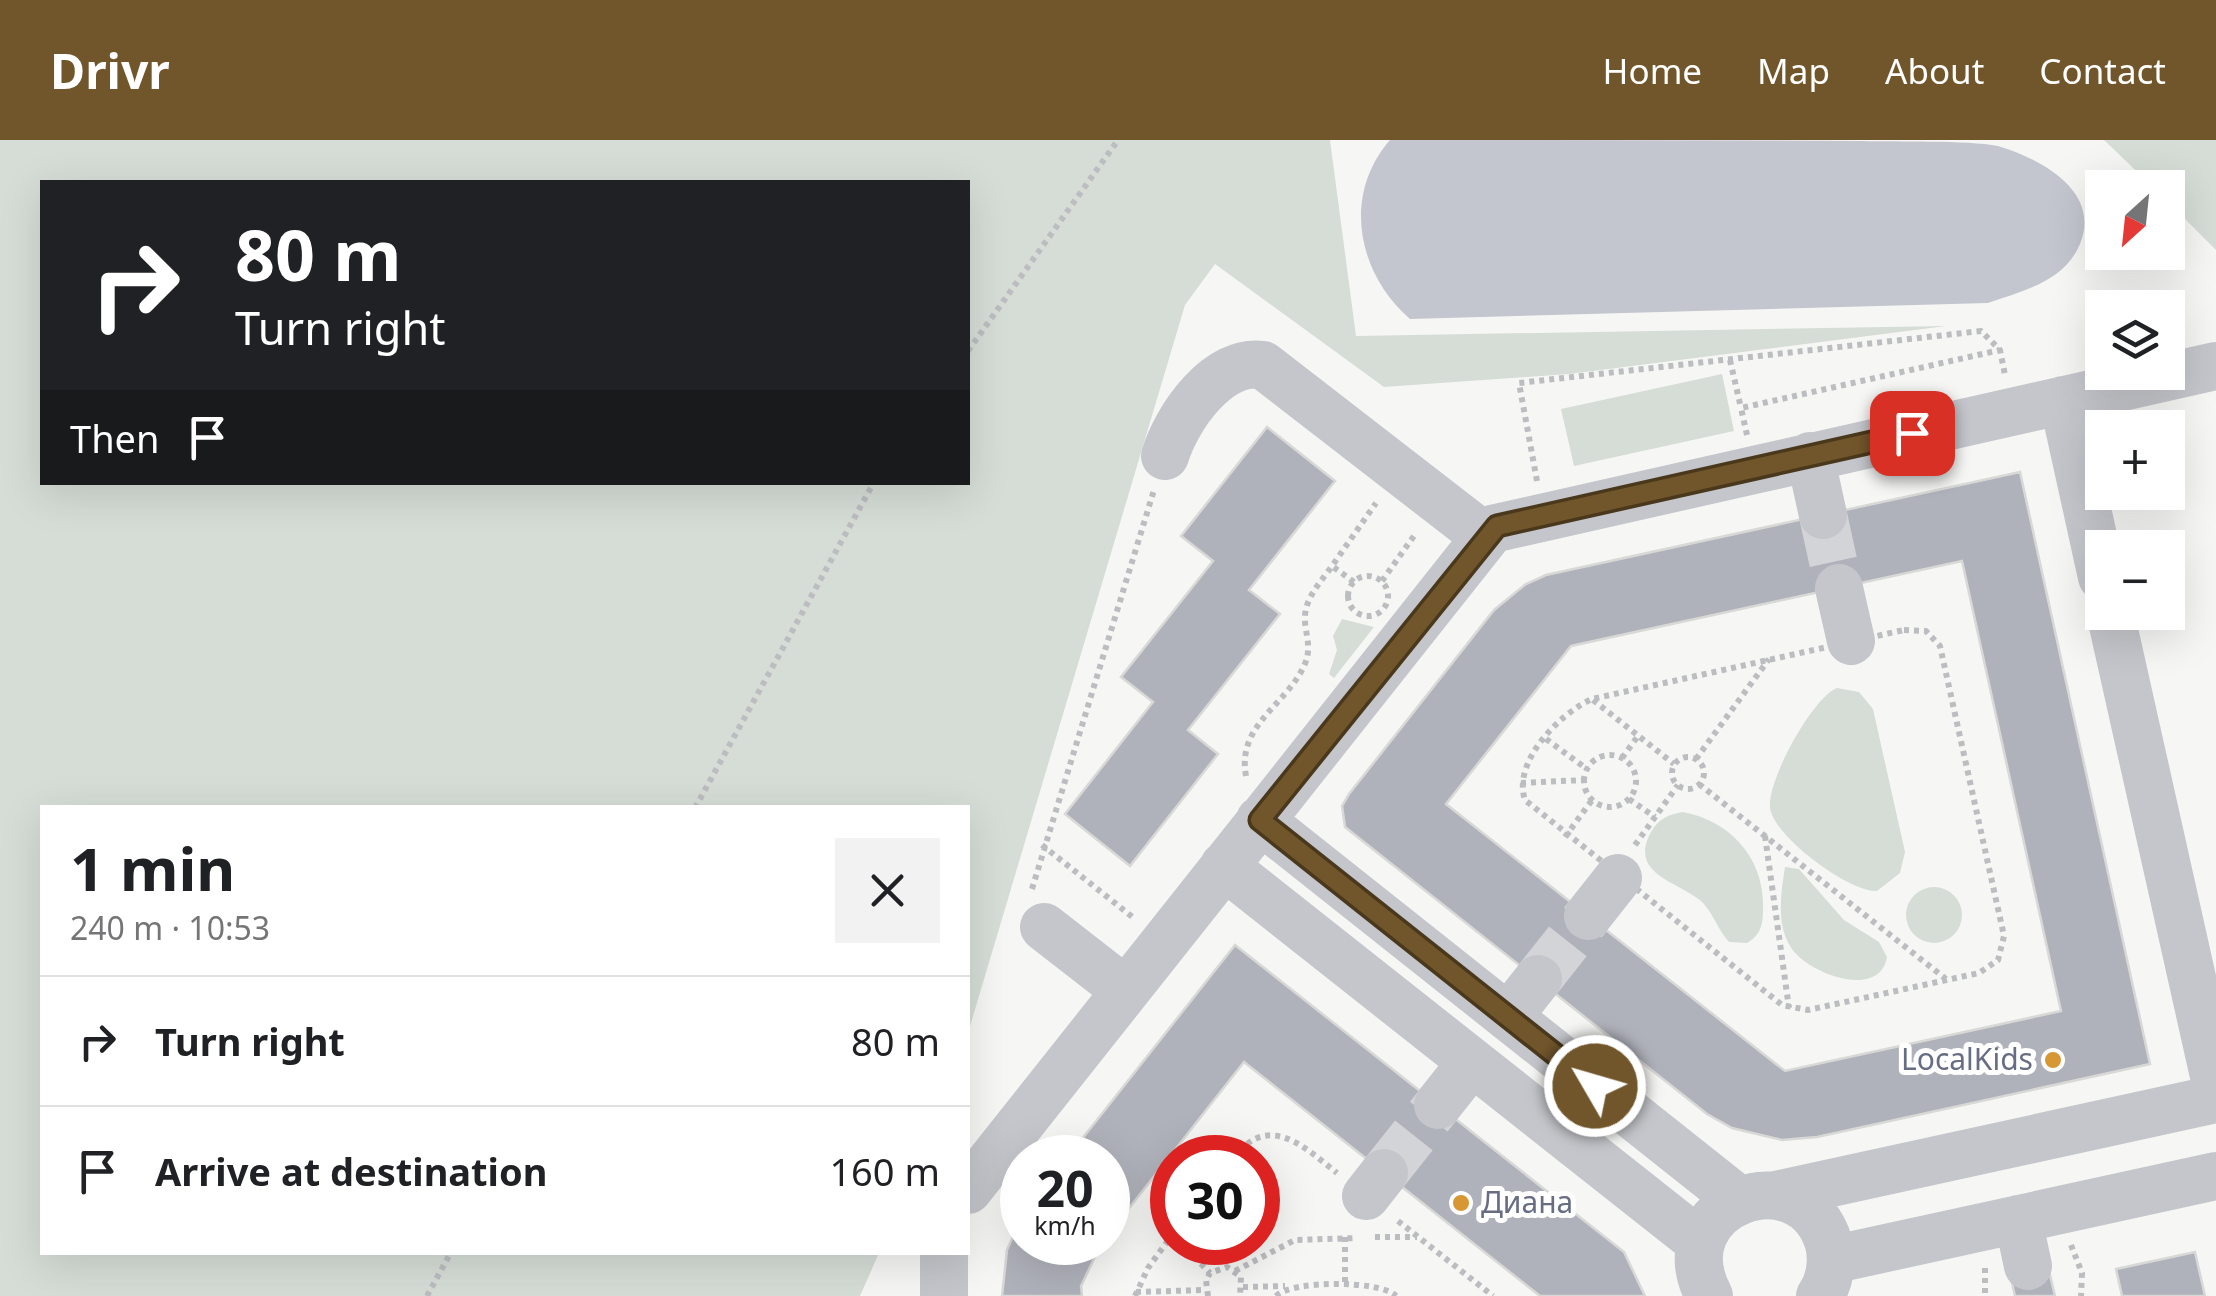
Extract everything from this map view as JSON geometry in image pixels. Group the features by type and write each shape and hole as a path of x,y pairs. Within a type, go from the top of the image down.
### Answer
{"street":[{"path":"1165,456 1174,432 1220,374 1250,363 1277,373 1484,536"},
{"path":"970,1187 1484,536 1504,523 2063,400 2215,371"},
{"path":"2063,400 2092,530"},
{"path":"1810,456 1823,515"},
{"path":"1839,588 1851,641"},
{"path":"2114,630 2216,1085"},
{"path":"1265,813 1508,1017 1758,1198 1809,1211 1828,1242 1826,1278 2038,1215 2216,1176"},
{"path":"1224,866 1472,1062 1703,1278 1719,1212 1758,1198 2216,1100"},
{"path":"1588,916 1616,876"},
{"path":"1044,927 1124,990"},
{"path":"1508,1017 1538,979"},
{"path":"1438,1105 1472,1062"},
{"path":"2028,1266 2038,1215"},
{"path":"944,1255 944,1296"}],"path":[{"path":"970,348 1118,140"},
{"path":"1543,515 1519,383 1980,331 2000,350 2013,411"},
{"path":"1741,408 2000,350"},
{"path":"1730,360 1754,468"},
{"path":"1044,927 1032,896 1042,845 1165,456"},
{"path":"1265,813 1252,790 1245,752 1250,734 1305,664 1309,646 1306,608 1400,470"},
{"path":"696,805 872,485"},
{"path":"1382,581 1439,500"},
{"path":"1332,566 1354,582"},
{"path":"1363,577 1382,581 1388,601 1374,615 1354,610 1349,601 1354,582 1363,577"},
{"path":"1916,629 1926,632 1940,646 2004,936 2004,948 1991,967 1808,1010 1789,1008 1772,1000 1534,812 1525,800 1521,783 1528,762 1570,712 1592,700 1769,659 1916,629"},
{"path":"1696,759 1769,659"},
{"path":"1592,700 1674,764"},
{"path":"1622,758 1638,736"},
{"path":"1546,739 1587,768"},
{"path":"1606,756 1622,758 1635,777 1629,799 1611,808 1592,800 1584,780 1587,768 1606,756"},
{"path":"1674,764 1686,757 1696,759 1704,768 1699,784"},
{"path":"1674,764 1672,776 1678,785 1689,788 1699,784"},
{"path":"1521,783 1584,780"},
{"path":"1699,784 1947,980"},
{"path":"1616,876 1678,785"},
{"path":"1629,799 1655,817"},
{"path":"1566,836 1592,800"},
{"path":"1765,836 1789,1008"},
{"path":"1042,845 1164,941"},
{"path":"2038,1215 2082,1272 2081,1296"},
{"path":"1235,1271 1300,1238 1418,1237"},
{"path":"427,1296 449,1255"},
{"path":"1136,1294 1154,1265"},
{"path":"1203,1265 1210,1272"},
{"path":"1210,1272 1227,1267 1235,1271 1243,1287 1240,1296"},
{"path":"1136,1294 1207,1293 1210,1272"},
{"path":"1243,1287 1379,1285 1396,1296"},
{"path":"1276,1296 1291,1286"}],"shaded area":[{"path":"0,140 1330,140 1356,336 1946,326 1569,374 1384,387 1215,264 1185,305 970,1026 970,805 40,805 40,1255 878,1255 860,1296 0,1296"},
{"path":"1390,140 1985,144 2014,151 2063,180 2082,208 2084,225 2073,257 2053,276 1988,303 1410,319 1378,279 1362,233 1365,185"},
{"path":"2104,140 2216,140 2216,250 2185,219 2185,170 2135,170"},
{"path":"1722,374 1734,431 1574,466 1561,409"},
{"path":"1342,619 1374,627 1334,678 1329,674 1337,650 1333,636"},
{"path":"1837,688 1859,692 1873,709 1905,852 1900,873 1877,891 1849,883 1815,861 1784,833 1770,808 1776,779 1793,741 1816,707"},
{"path":"1683,812 1730,833 1751,859 1762,891 1763,914 1758,933 1747,943 1729,942 1703,903 1660,876 1646,859 1645,847 1654,827 1664,818"},
{"path":"1785,867 1799,869 1844,920 1879,942 1887,957 1881,970 1871,978 1842,978 1825,973 1798,956 1786,937 1781,917"},
{"path":"1934,887 1954,895 1962,915 1954,935 1934,943 1914,935 1906,915 1914,895"}],"building":[{"path":"1267,427 1335,481 1249,590 1280,614 1188,730 1218,754 1130,866 1065,814 1153,702 1121,677 1213,561 1181,536"},
{"path":"2020,472 2150,1064 1817,1137 1782,1140 1732,1128 1707,1114 1345,827 1342,806 1349,794 1494,610 1526,584 1546,575","holes":["1962,561 2061,1011 1785,1071 1446,804 1571,646"]},
{"path":"1235,945 1624,1252 1645,1296 1540,1296 1244,1062 1187,1135 1150,1135 1150,1182 1130,1207 1130,1135 1085,1135"},
{"path":"2195,1252 2205,1296 2122,1296 2116,1269"},
{"path":"2047,1262 2055,1296 2015,1296 2009,1270"},
{"path":"1005,1265 1091,1265 1081,1286 1082,1296 1002,1296"}],"tunnel":[{"path":"1823,515 1839,588"},
{"path":"1538,979 1588,916"},
{"path":"1384,1173 1438,1105"}],"place":[{"name":"LocalKids","path":"2053,1060"},
{"name":"Диана","path":"1461,1203"}],"route":[{"path":"1595,1086 1260,820 1484,536 1497,526 1912,433"}]}
